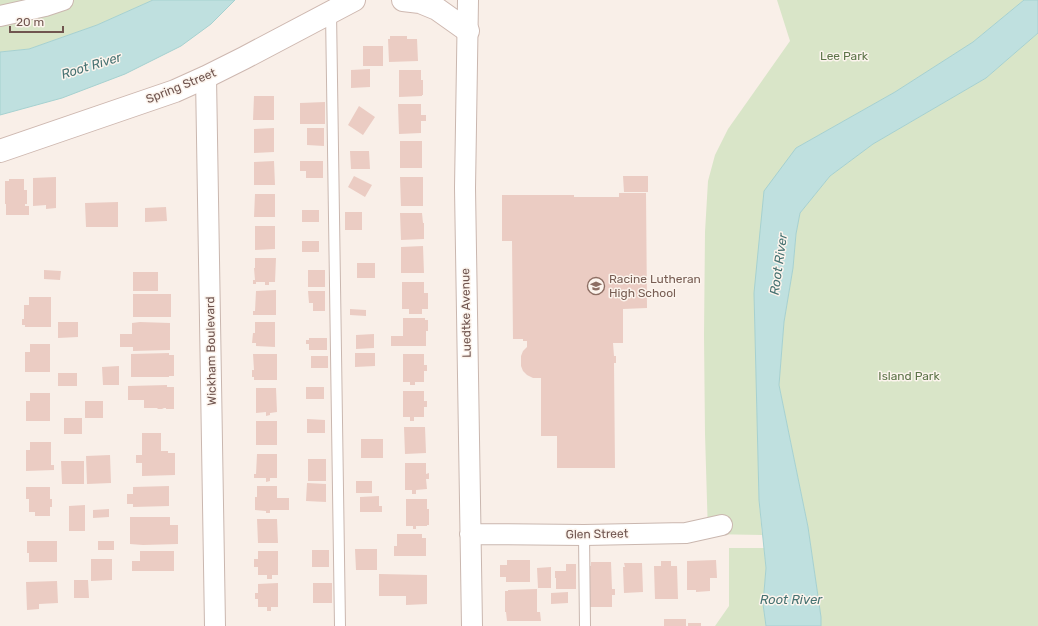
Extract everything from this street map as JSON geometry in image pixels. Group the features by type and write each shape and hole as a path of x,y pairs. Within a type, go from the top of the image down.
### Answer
{"main road":[{"name":"Spring Street","path":"0,152 168,93 206,77 354,0"},
{"path":"403,0 420,2 437,8 468,31"}],"street":[{"path":"0,16 45,6 63,0"},
{"name":"Luedtke Avenue","path":"468,0 464,188 472,626"},
{"name":"Wickham Boulevard","path":"206,77 215,626"},
{"name":"Glen Street","path":"470,534 584,535 686,533 722,525"}],"lane":[{"path":"331,11 340,626"},
{"path":"584,535 585,626"}],"green space":[{"path":"0,0 153,0 97,25 29,49 0,52"},
{"name":"Lee Park","path":"777,0 1024,0 973,42 895,92 796,148 754,293 759,500 762,535 708,534 704,336 705,232 708,181 715,155 728,129 790,41"},
{"name":"Island Park","path":"1038,33 1038,626 821,626 808,527 779,385 784,322 800,213 830,176 873,144 986,78"},
{"path":"729,548 764,548 766,568 763,604 766,626 715,626 729,606"}],"water":[{"name":"Root River","path":"153,0 235,0 211,24 181,46 125,74 62,98 0,115 0,52 29,49 97,25"},
{"name":"Root River","path":"1024,0 1038,0 1038,33 986,78 873,144 830,176 800,213 784,322 779,385 808,527 821,626 766,626 763,604 766,568 759,500 754,293 764,191 796,148 895,92 973,42"}],"building":[{"path":"390,36 407,36 407,39 417,39 418,61 389,62 388,39 390,39"},
{"path":"363,46 383,46 383,66 363,66"},
{"path":"370,69 370,87 351,88 351,70"},
{"path":"399,70 421,70 421,80 423,80 422,96 399,97"},
{"path":"254,96 274,96 274,120 253,120"},
{"path":"325,102 325,124 300,124 300,103"},
{"path":"398,104 421,104 421,115 426,115 426,121 421,121 421,133 399,134"},
{"path":"359,106 375,117 363,135 348,125"},
{"path":"274,128 274,152 254,153 254,129"},
{"path":"307,128 324,128 324,146 307,145"},
{"path":"400,141 422,141 422,168 400,168"},
{"path":"350,151 369,151 370,169 351,169"},
{"path":"274,161 275,185 254,185 254,162"},
{"path":"300,161 323,161 323,178 306,178 306,171 300,171"},
{"path":"354,176 372,185 365,197 348,187"},
{"path":"623,176 648,176 648,192 624,192"},
{"path":"56,177 56,208 46,209 46,205 33,206 33,178"},
{"path":"400,177 423,177 423,206 401,206"},
{"path":"9,179 24,179 24,190 27,190 27,204 25,204 25,206 29,206 29,215 6,215 5,181 9,181"},
{"path":"619,193 646,193 647,308 623,309 623,343 613,343 614,356 616,356 616,363 614,363 615,468 557,468 557,436 541,436 541,378 533,378 523,371 521,366 521,356 527,347 527,341 523,341 523,339 513,339 512,241 502,241 502,195 574,195 574,197 619,197"},
{"path":"255,194 275,194 275,217 254,217"},
{"path":"118,202 118,227 86,227 85,203"},
{"path":"166,207 167,221 145,222 145,208"},
{"path":"302,210 319,210 319,222 302,222"},
{"path":"345,212 362,212 362,230 345,230"},
{"path":"400,213 422,213 424,223 424,239 401,240"},
{"path":"255,226 275,226 275,249 255,250"},
{"path":"302,241 319,241 319,252 302,252"},
{"path":"423,246 424,273 401,273 401,247"},
{"path":"255,258 276,258 275,282 269,282 269,285 265,285 265,282 256,282 256,284 253,284 253,280 255,280"},
{"path":"357,263 375,263 375,278 357,278"},
{"path":"44,270 61,271 60,280 44,279"},
{"path":"308,270 325,270 325,287 308,287"},
{"path":"133,272 158,272 158,291 133,291"},
{"path":"402,282 424,282 424,293 428,293 428,309 422,309 422,314 409,314 409,309 402,309"},
{"path":"276,290 276,315 253,315 253,311 255,311 256,291"},
{"path":"308,291 325,291 325,311 313,311 313,303 309,303"},
{"path":"133,294 171,294 171,317 133,317"},
{"path":"29,297 51,297 51,327 25,327 25,325 22,325 22,319 24,319 24,305 29,305"},
{"path":"350,309 366,310 366,316 350,315"},
{"path":"403,318 425,318 425,320 428,320 426,346 391,346 391,336 403,336"},
{"path":"58,322 78,322 78,337 58,338"},
{"path":"255,322 275,322 275,347 256,346 256,343 252,343 253,333 255,333"},
{"path":"132,323 170,323 170,350 133,351 133,347 120,347 120,334 132,334"},
{"path":"374,334 374,348 356,349 356,335"},
{"path":"309,338 327,338 327,350 309,350 309,344 306,344 306,340 309,340"},
{"path":"30,344 50,344 50,372 25,372 25,352 30,352"},
{"path":"169,353 169,355 174,355 174,376 131,377 131,354"},
{"path":"355,353 375,353 375,366 355,367"},
{"path":"253,354 277,354 277,380 254,380 254,377 252,377 252,370 254,370"},
{"path":"403,354 424,354 424,365 427,365 427,371 424,371 424,382 415,382 415,385 410,385 410,382 403,382"},
{"path":"311,356 328,356 328,368 311,368"},
{"path":"119,366 119,385 103,385 102,367"},
{"path":"58,373 77,373 77,386 58,386"},
{"path":"167,385 167,387 174,387 174,409 144,408 144,400 128,400 128,386"},
{"path":"306,387 324,387 324,399 306,399"},
{"path":"256,388 276,388 277,412 270,413 270,415 266,416 266,412 256,413"},
{"path":"403,391 424,391 424,401 427,401 427,407 424,407 424,417 414,417 414,421 410,421 410,417 403,417"},
{"path":"30,393 50,393 50,421 26,421 26,401 30,401"},
{"path":"85,401 103,401 103,418 85,418"},
{"path":"64,418 82,418 82,434 64,434"},
{"path":"307,419 325,420 325,433 307,433"},
{"path":"256,421 277,421 277,445 256,445"},
{"path":"404,427 425,427 426,453 405,454"},
{"path":"142,433 161,433 161,451 175,453 175,475 142,476 142,463 136,463 136,455 142,455"},
{"path":"361,439 383,439 383,458 361,458"},
{"path":"30,442 51,442 51,465 54,465 54,470 26,471 26,450 30,450"},
{"path":"257,454 277,454 277,478 270,478 270,481 266,482 266,478 254,478 254,474 256,474"},
{"path":"110,455 111,483 87,484 86,456"},
{"path":"308,459 326,459 326,481 308,481"},
{"path":"61,461 84,461 84,484 62,484"},
{"path":"405,463 426,463 426,474 429,473 429,479 426,479 427,489 416,490 416,494 412,494 412,490 405,490"},
{"path":"356,481 372,481 372,493 356,493"},
{"path":"307,483 326,484 326,502 306,501"},
{"path":"169,486 169,506 133,507 133,504 127,504 127,494 133,494 133,487"},
{"path":"257,486 277,486 277,498 289,498 289,510 270,510 270,513 266,513 266,511 255,510"},
{"path":"26,487 50,487 52,507 50,507 50,516 35,516 35,512 29,512 29,499 26,499"},
{"path":"379,496 379,506 382,506 382,512 360,512 360,497"},
{"path":"406,499 427,499 427,509 429,509 429,525 416,526 416,529 413,529 413,526 406,526"},
{"path":"85,505 85,531 69,531 69,506"},
{"path":"109,509 109,517 93,518 93,510"},
{"path":"130,517 170,517 170,525 178,525 178,544 130,544"},
{"path":"257,519 277,519 278,543 258,543"},
{"path":"397,534 422,534 422,538 426,538 426,556 394,556 394,546 397,546"},
{"path":"27,541 57,541 57,562 29,562"},
{"path":"98,541 114,541 114,550 98,550"},
{"path":"355,549 377,549 377,570 356,570"},
{"path":"312,550 329,550 329,567 312,567"},
{"path":"140,551 174,551 174,571 132,571 132,561 140,561"},
{"path":"258,551 278,551 278,575 272,575 272,579 267,579 267,575 258,575 258,567 254,567 254,559 258,559"},
{"path":"91,559 112,559 112,580 91,581"},
{"path":"507,560 530,560 530,582 506,582 506,577 500,577 500,565 507,565"},
{"path":"716,560 717,578 710,578 710,591 696,592 696,590 687,590 687,561"},
{"path":"661,561 671,561 671,566 677,566 678,599 655,599 654,566 661,566"},
{"path":"591,562 611,562 612,589 615,589 615,595 612,595 612,607 590,607"},
{"path":"624,563 642,563 643,592 624,593"},
{"path":"566,564 576,564 576,589 556,589 555,571 566,571"},
{"path":"551,567 551,588 538,588 537,568"},
{"path":"379,574 427,575 427,604 406,605 406,596 379,596"},
{"path":"74,580 88,580 89,598 74,598"},
{"path":"57,581 58,603 39,604 39,609 27,610 26,582"},
{"path":"278,583 278,607 271,607 271,611 267,611 267,607 258,607 258,599 255,599 255,593 258,593 258,584"},
{"path":"313,583 332,583 332,603 313,603"},
{"path":"537,589 537,612 540,612 541,621 507,621 505,612 505,591"},
{"path":"568,592 568,603 551,604 551,593"},
{"path":"664,619 686,619 686,626 664,626"},
{"path":"688,623 701,623 701,626 688,626"}],"place":[{"name":"Racine Lutheran High School","path":"596,286"}]}
